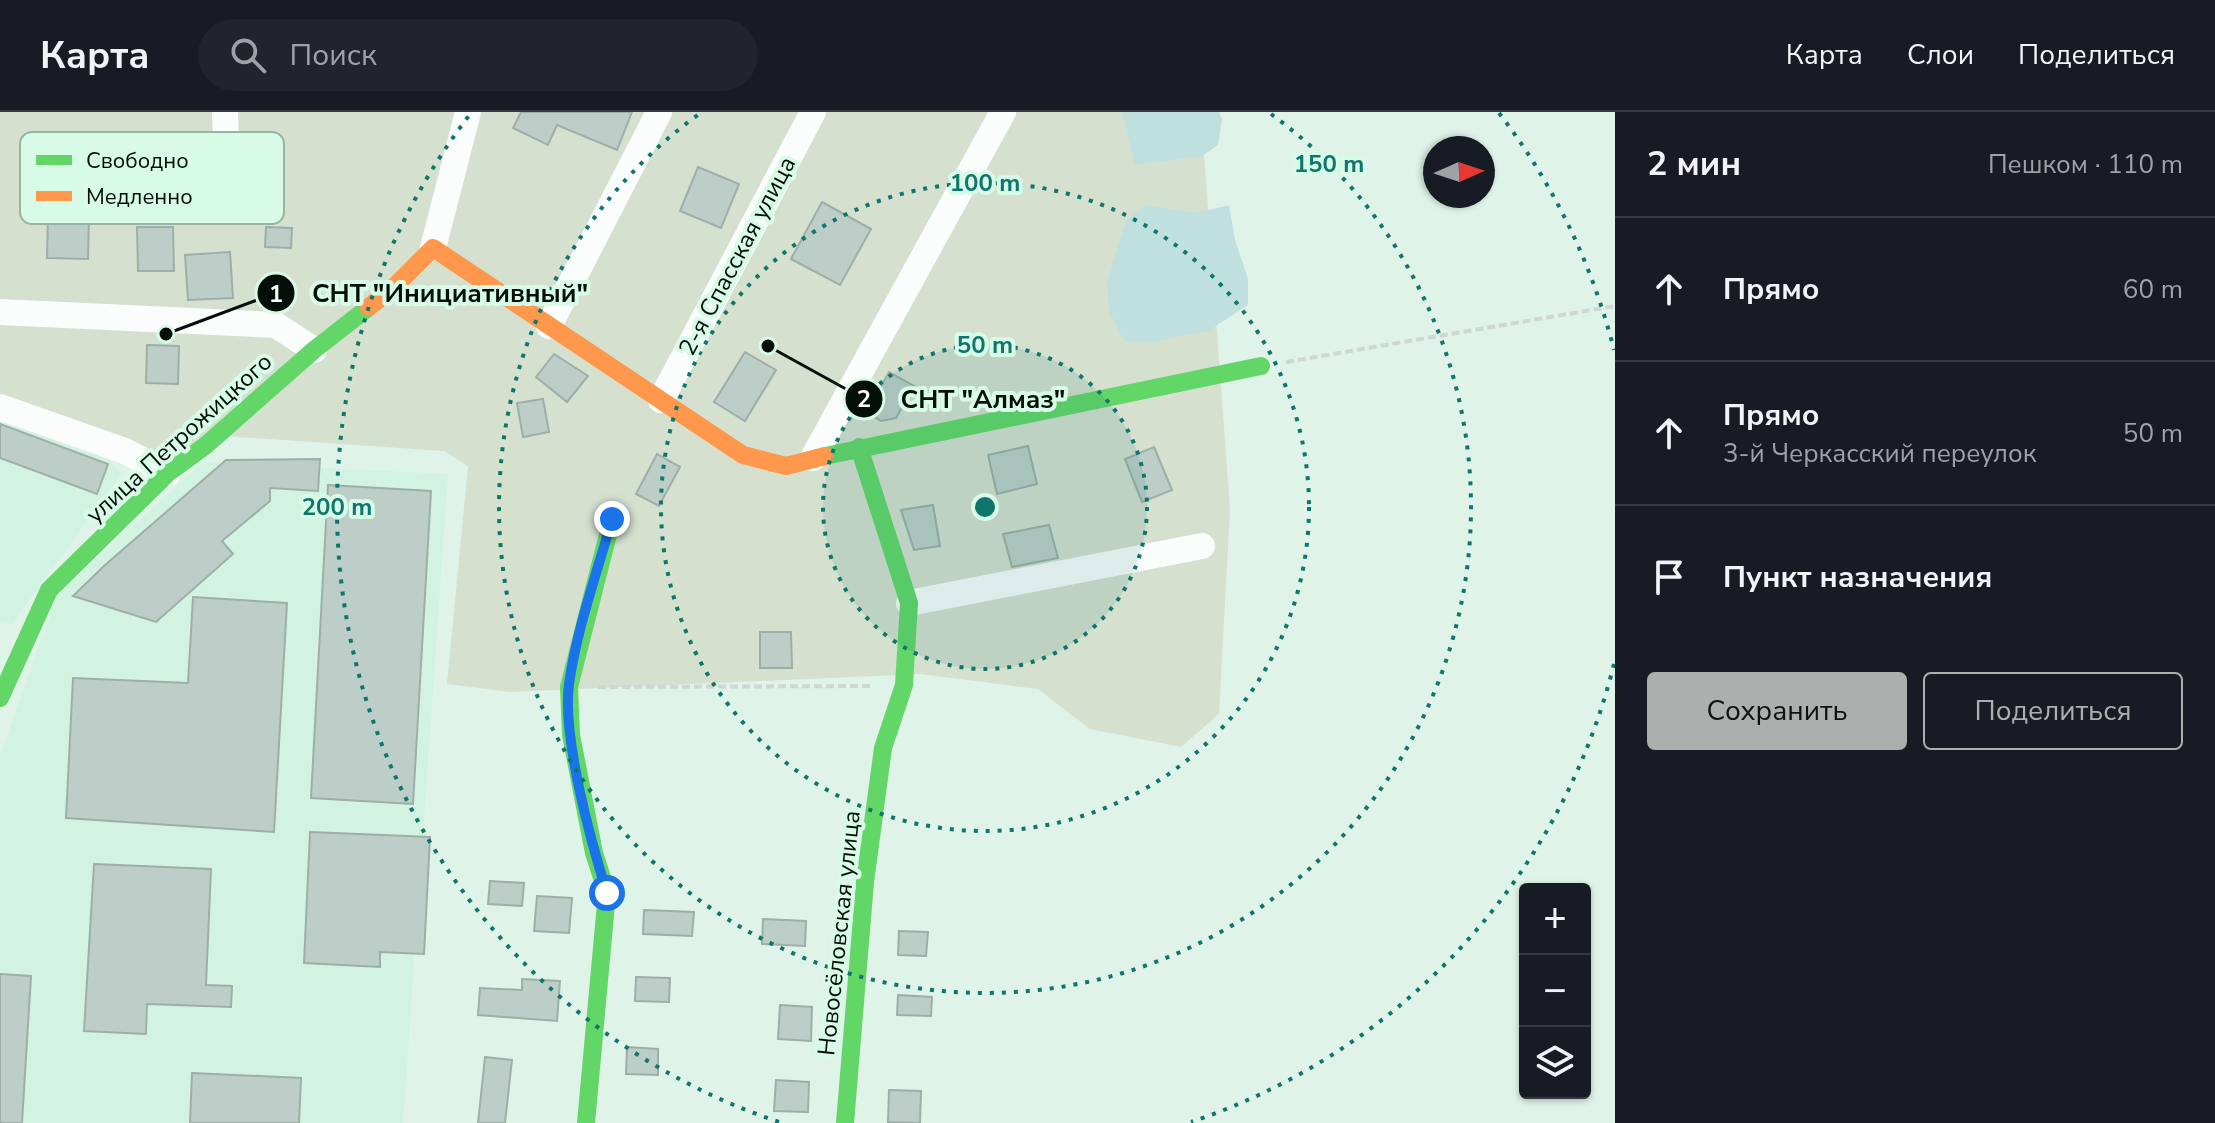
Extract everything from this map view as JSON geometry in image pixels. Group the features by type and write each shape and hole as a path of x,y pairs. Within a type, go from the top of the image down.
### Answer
{"street":[{"path":"225,112 226,132"},
{"path":"468,112 433,248 743,455 786,466 859,447 1261,366"},
{"path":"549,326 659,112"},
{"name":"2-я Спасская улица","path":"661,400 813,112"},
{"path":"813,458 1003,112"},
{"name":"улица Петрожицкого","path":"0,698 49,590 168,473 205,446 314,350 394,287 433,248"},
{"path":"0,312 276,325 314,350"},
{"path":"0,407 125,451 168,473"},
{"path":"859,447 909,603 1202,546"},
{"path":"586,1123 607,893 594,853 571,735 569,687 580,634 612,519"},
{"name":"Новосёловская улица","path":"845,1123 865,882 883,748 904,685 909,603"}],"path":[{"path":"1261,366 1615,306"},
{"path":"569,687 904,685"}],"shaded area":[{"path":"0,112 1201,112 1230,509 1219,714 1181,747 1090,729 1038,689 920,674 510,692 447,684 468,466 444,451 211,435 172,467 0,410"},
{"path":"0,422 103,453 121,474 12,624 0,623"},
{"path":"204,462 448,474 403,1123 0,1123 0,756 58,593"}],"water":[{"path":"1122,112 1219,112 1222,119 1218,145 1202,156 1135,165"},
{"path":"1146,205 1197,213 1229,205 1235,240 1248,279 1248,305 1208,331 1156,341 1125,342 1109,311 1107,282 1126,221"}],"building":[{"path":"521,112 632,112 617,150 557,125 548,145 513,128"},
{"path":"698,167 739,184 721,228 680,211"},
{"path":"822,202 871,229 840,285 791,259"},
{"path":"48,224 89,224 88,259 47,258"},
{"path":"137,227 173,227 174,271 138,271"},
{"path":"266,227 292,228 291,248 265,247"},
{"path":"230,252 233,298 188,300 185,255"},
{"path":"147,345 179,346 178,384 146,383"},
{"path":"745,352 776,370 745,421 714,402"},
{"path":"554,354 588,376 567,402 536,377"},
{"path":"889,372 914,386 896,418 881,421 866,412"},
{"path":"543,399 549,432 523,437 517,403"},
{"path":"0,424 108,464 97,494 0,458"},
{"path":"1028,446 1037,484 997,494 988,455"},
{"path":"1154,447 1172,490 1142,502 1125,459"},
{"path":"657,454 680,467 659,506 636,494"},
{"path":"320,459 318,491 270,488 270,501 222,541 233,554 156,622 73,596 226,460"},
{"path":"328,485 431,491 413,804 311,798"},
{"path":"933,505 940,546 914,550 901,510"},
{"path":"1049,525 1058,558 1012,567 1003,534"},
{"path":"193,597 287,603 274,832 66,818 73,678 188,683"},
{"path":"760,632 791,632 792,668 760,668"},
{"path":"310,832 430,837 424,954 380,952 380,967 304,963"},
{"path":"94,864 211,869 206,985 232,986 231,1007 147,1004 146,1034 84,1031"},
{"path":"490,881 524,883 522,906 488,904"},
{"path":"537,896 572,898 569,933 534,931"},
{"path":"644,910 694,912 692,936 643,934"},
{"path":"763,919 806,921 805,946 762,944"},
{"path":"899,931 928,932 926,956 898,955"},
{"path":"0,974 31,976 22,1123 0,1123"},
{"path":"636,977 670,978 669,1002 635,1001"},
{"path":"522,979 560,981 557,1021 478,1015 480,988 522,990"},
{"path":"898,995 932,997 931,1016 897,1015"},
{"path":"780,1005 812,1007 811,1041 778,1039"},
{"path":"627,1047 658,1049 658,1075 626,1074"},
{"path":"485,1057 512,1060 505,1123 478,1123"},
{"path":"192,1073 301,1078 299,1123 190,1123"},
{"path":"776,1080 809,1082 808,1112 774,1111"},
{"path":"889,1090 921,1091 920,1123 888,1122"}],"traffic: fast":[{"path":"0,698 49,590 168,473 205,446 314,350 369,307"},
{"path":"825,456 1261,366"},
{"path":"845,1123 865,882 883,748 904,685 909,603 859,447"},
{"path":"586,1123 607,893 594,853 571,735 569,687 612,519"}],"traffic: slow":[{"path":"369,307 433,248 743,455 786,466 825,456"}],"place":[{"name":"СНТ \"Инициативный\"","path":"166,334"},
{"name":"СНТ \"Алмаз\"","path":"768,346"}],"route":[{"path":"607,893 594,853 571,735 569,687 580,634 612,519"}]}
